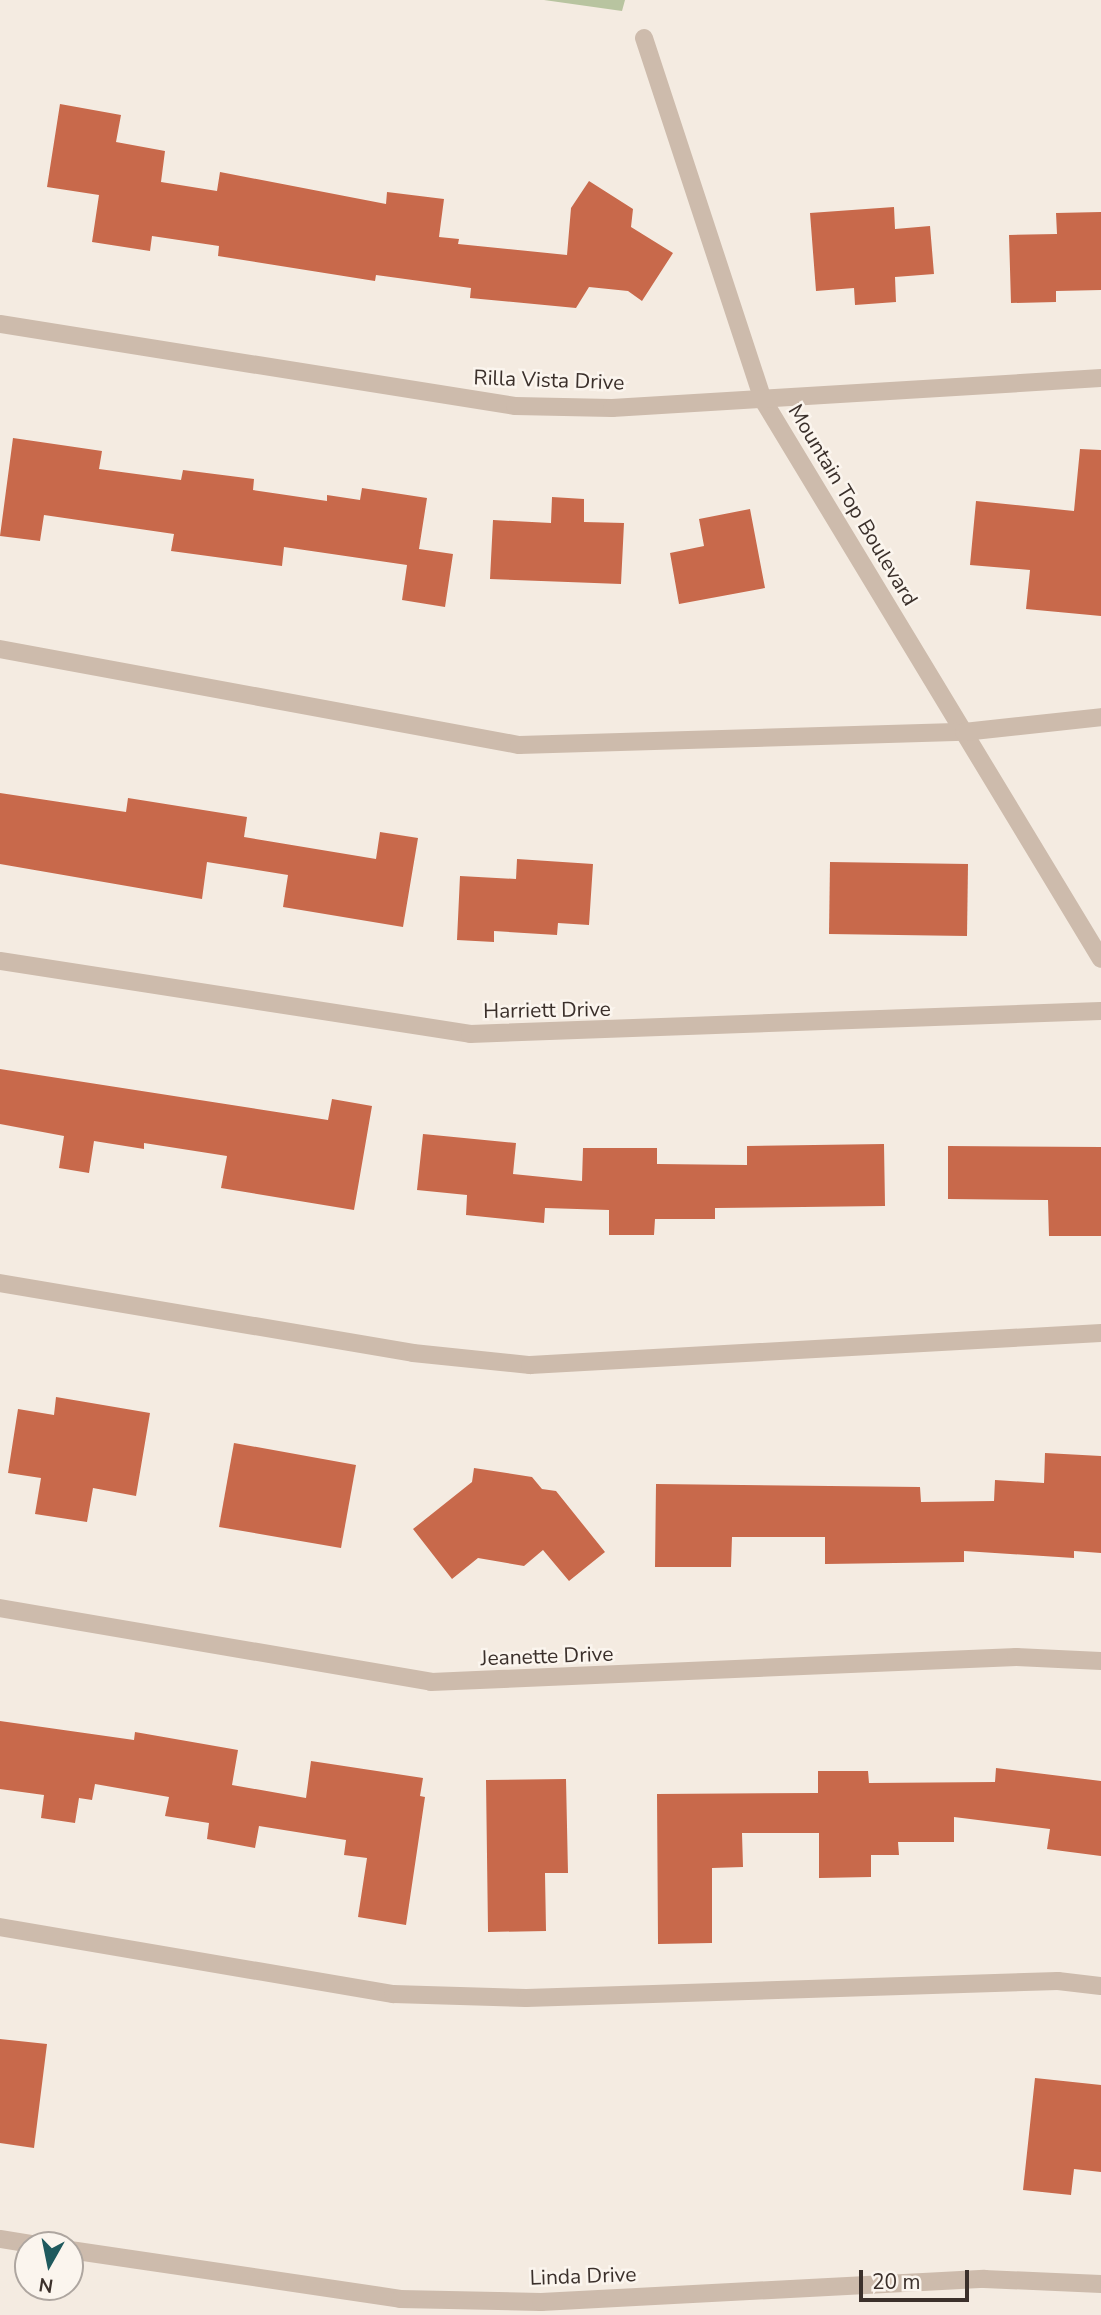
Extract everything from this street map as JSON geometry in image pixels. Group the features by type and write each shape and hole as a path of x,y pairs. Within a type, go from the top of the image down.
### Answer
{"street":[{"name":"Mountain Top Boulevard","path":"644,38 763,400 1101,960"},
{"name":"Rilla Vista Drive","path":"0,324 514,406 763,400 1101,378"},
{"path":"0,649 519,745 964,732 1101,717"},
{"name":"Harriett Drive","path":"0,961 470,1034 1101,1011"},
{"path":"0,1283 413,1353 530,1365 1101,1333"},
{"name":"Jeanette Drive","path":"0,1608 431,1682 1016,1657 1101,1661"},
{"path":"0,1927 393,1994 526,1998 1058,1981 1101,1986"},
{"name":"Linda Drive","path":"84,2252 400,2299 541,2302 984,2279 1101,2284"}],"green space":[{"path":"544,0 625,0 622,11"}],"building":[{"path":"60,104 121,115 116,142 165,151 161,182 217,191 220,172 386,204 387,192 444,199 439,237 459,239 458,244 567,255 571,208 589,181 633,209 631,227 673,253 642,301 628,291 589,287 576,308 470,298 471,288 376,275 375,281 218,256 219,246 152,236 150,251 92,242 99,195 47,187"},
{"path":"894,207 895,229 930,226 934,274 895,277 896,302 855,305 854,288 816,291 810,213"},
{"path":"1101,212 1101,290 1056,291 1056,302 1011,303 1009,235 1057,234 1056,213"},
{"path":"13,438 102,451 99,469 181,480 183,470 254,479 253,490 327,501 327,495 360,500 362,488 427,498 419,549 453,554 445,607 402,600 407,565 284,547 282,566 171,551 174,534 44,515 40,541 0,536"},
{"path":"1080,449 1101,450 1101,616 1026,609 1030,570 970,565 976,501 1074,511"},
{"path":"552,497 584,499 584,522 624,523 621,584 490,579 493,520 551,523"},
{"path":"750,509 765,588 679,604 670,553 704,546 699,519"},
{"path":"0,793 126,812 128,798 247,817 244,837 376,859 380,832 418,838 403,927 283,907 288,875 207,862 202,899 0,864"},
{"path":"517,859 593,864 589,925 558,923 557,935 494,931 494,942 457,940 460,876 516,879"},
{"path":"830,862 968,864 967,936 829,934"},
{"path":"0,1069 328,1120 332,1099 372,1106 354,1210 221,1188 227,1156 144,1143 144,1149 94,1141 89,1173 59,1168 64,1136 0,1124"},
{"path":"423,1134 516,1143 513,1174 582,1181 583,1148 657,1148 657,1164 747,1165 747,1146 884,1144 885,1206 715,1208 715,1219 655,1219 654,1235 609,1235 609,1210 545,1208 544,1223 466,1215 467,1195 417,1190"},
{"path":"948,1146 1101,1147 1101,1236 1049,1236 1048,1200 948,1199"},
{"path":"56,1397 150,1413 136,1496 93,1488 87,1522 35,1514 41,1478 8,1473 18,1409 54,1415"},
{"path":"234,1443 356,1465 341,1548 219,1527"},
{"path":"1045,1453 1101,1456 1101,1553 1074,1551 1074,1558 964,1551 964,1562 825,1564 825,1537 732,1537 731,1567 655,1567 656,1484 920,1487 921,1502 994,1501 995,1480 1044,1483"},
{"path":"474,1468 532,1477 542,1489 556,1491 605,1552 569,1581 543,1550 524,1566 478,1558 452,1579 413,1529 472,1482"},
{"path":"0,1721 134,1740 135,1732 238,1750 232,1785 306,1798 311,1761 423,1778 420,1796 425,1797 406,1925 358,1917 367,1858 344,1855 346,1840 259,1826 255,1848 207,1839 209,1823 165,1816 169,1797 95,1784 92,1800 79,1798 75,1823 41,1818 44,1795 0,1789"},
{"path":"996,1768 1101,1781 1101,1856 1047,1849 1050,1829 954,1817 954,1842 898,1842 899,1855 871,1855 871,1877 819,1878 819,1833 742,1833 743,1867 712,1868 712,1943 658,1944 657,1794 818,1793 818,1771 868,1771 869,1783 995,1782"},
{"path":"566,1779 568,1873 545,1873 546,1931 488,1932 486,1780"},
{"path":"0,2039 47,2044 34,2148 0,2143"},
{"path":"1035,2078 1101,2085 1101,2172 1074,2169 1071,2195 1023,2190"}]}
